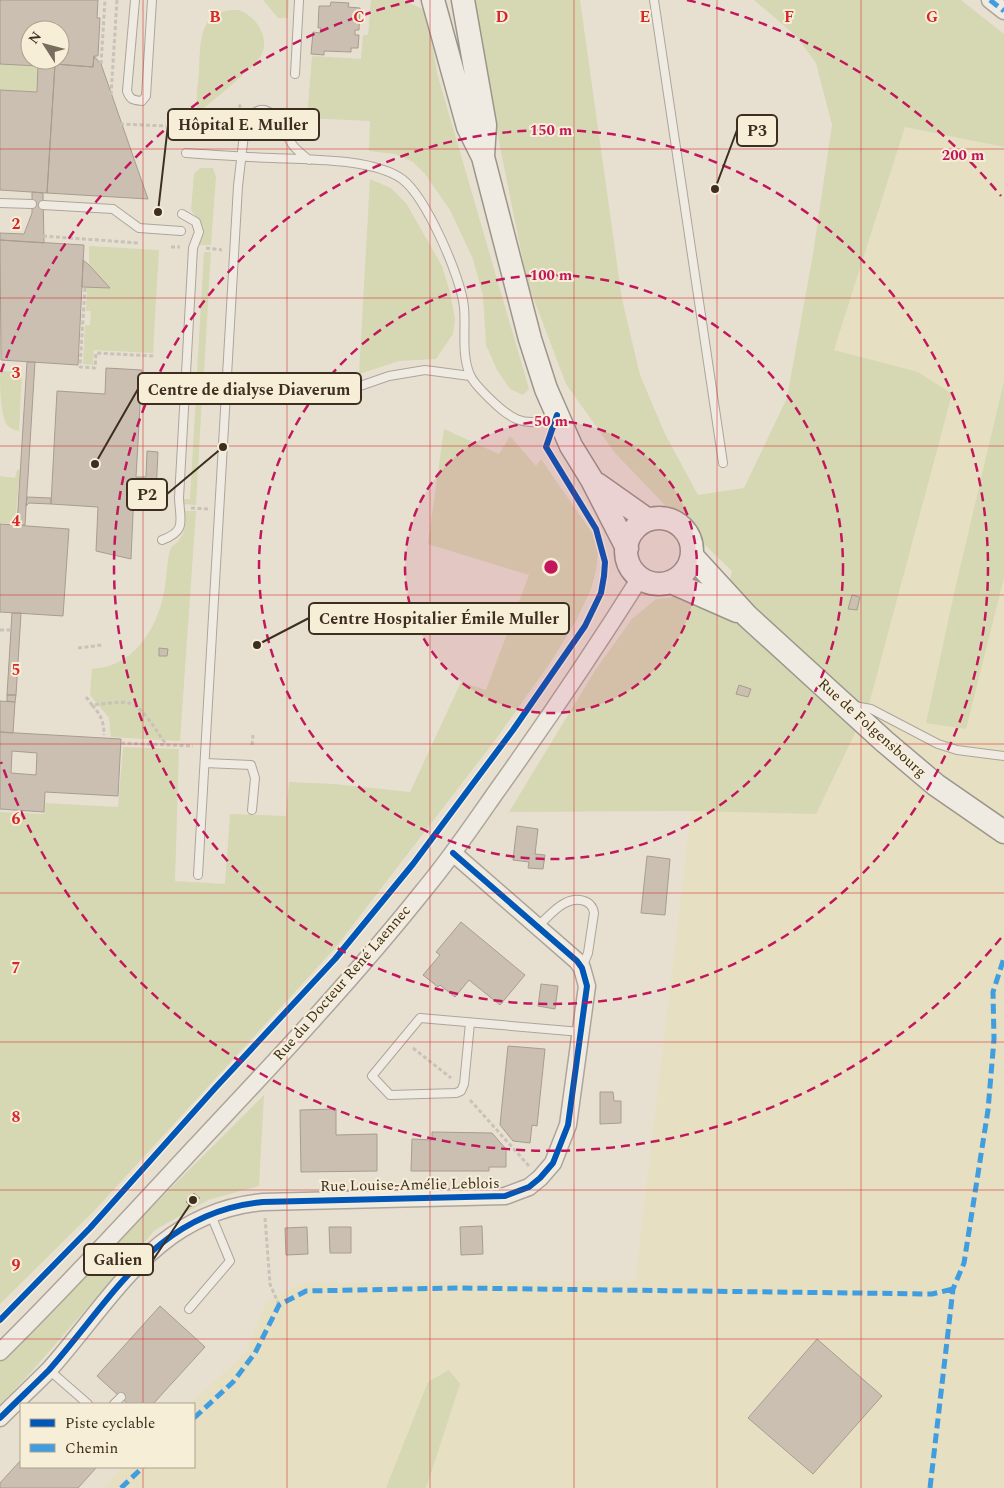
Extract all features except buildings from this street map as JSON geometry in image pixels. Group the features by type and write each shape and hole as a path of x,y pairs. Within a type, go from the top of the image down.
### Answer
{"main road":[{"path":"433,0 468,127 483,157 530,339 546,389 571,446 592,480 627,548"},
{"path":"463,0 485,125 483,157"},
{"path":"592,480 648,520"},
{"path":"662,518 674,522 685,530 691,542 692,556 688,565 671,582 660,585 640,578 632,570 627,559 630,536 648,520 662,518"},
{"name":"Rue de Folgensbourg","path":"692,556 747,616 884,742 936,785 1004,832"},
{"name":"Rue de Folgensbourg","path":"671,582 747,616"}],"street":[{"path":"990,0 1004,11"},
{"name":"Rue du Docteur René Laennec","path":"0,1352 244,1095 424,890 453,853 545,724 640,578"},
{"path":"453,853 577,961 582,968"},
{"name":"Rue Louise-Amélie Leblois","path":"0,1418 49,1370 107,1297 155,1247 194,1221 244,1204 263,1202 505,1196 529,1187 540,1178 552,1163 568,1125 587,986 582,968"}],"lane":[{"path":"135,0 127,91 129,97 142,101 146,96 152,0"},
{"path":"295,74 299,0"},
{"path":"654,0 723,463"},
{"path":"198,875 226,377 241,157 245,126 252,114 263,110 274,114 293,146 309,160"},
{"path":"186,153 343,162 383,170 396,176 412,189 429,216 451,260 461,288 464,308 466,359 470,376 482,391 510,416 532,423 557,415"},
{"path":"0,202 32,204"},
{"path":"43,205 113,209 139,228 181,231"},
{"path":"162,540 174,536 181,526 179,498 193,248 199,232 196,222 182,214"},
{"path":"274,376 304,378 320,383 360,386 396,374 425,370 470,376"},
{"path":"845,705 871,708 938,744 956,750 1004,756"},
{"path":"205,763 251,765 254,778 252,810"},
{"path":"538,927 564,903 571,900 589,902 594,908 594,913 588,953 582,968"},
{"path":"470,1023 464,1084 461,1091 456,1093 390,1095 372,1076 420,1018 581,1032"},
{"path":"189,1309 230,1261 212,1215"},
{"path":"49,1370 87,1403"},
{"path":"115,1403 121,1397"}],"path":[{"path":"101,64 105,0"},
{"path":"111,95 117,0"},
{"path":"219,124 245,103"},
{"path":"120,124 166,126"},
{"path":"43,236 146,244"},
{"path":"211,249 226,250"},
{"path":"84,288 80,367 95,368 96,354 156,356"},
{"path":"141,381 151,382"},
{"path":"196,509 211,509"},
{"path":"0,630 11,630"},
{"path":"78,648 102,645"},
{"path":"86,697 102,717 104,735"},
{"path":"92,705 128,702 135,705 166,744"},
{"path":"252,744 253,735"},
{"path":"121,743 206,746"},
{"path":"402,1040 450,1077 540,1178"},
{"path":"263,1202 270,1284 279,1305"}],"shaded area":[{"path":"905,127 1004,147 1004,381 956,585 966,728 1004,578 1004,1488 103,1488 122,1468 195,1468 195,1403 191,1403 246,1352 266,1302 301,1283 635,1281 691,811 816,814 918,372 834,351"}],"green space":[{"path":"263,0 289,0 288,18 278,18"},
{"path":"371,0 403,0 427,11 437,73 529,389 523,395 510,389 497,370 486,345 483,296 473,259 450,210 425,174 413,162 395,154 369,151 370,121 307,118 312,56 361,59 363,35 368,35"},
{"path":"474,0 580,0 622,299 640,375 665,434 698,495 744,488 787,398 813,254 832,125 816,63 796,36 754,0 961,0 1004,34 1004,147 905,127 834,350 918,372 952,394 869,704 816,814 691,811 509,812 596,669 632,619 656,599 674,597 694,600 721,614 732,571 683,524 615,453 566,384 527,281 471,3"},
{"path":"239,10 251,17 260,28 263,35 264,49 261,56 250,68 198,112 197,92 200,50 204,30 208,21 215,15 225,11"},
{"path":"0,64 20,65 20,70 38,70 37,92 0,90"},
{"path":"200,168 213,168 216,177 211,245 199,245 203,229 191,210 194,174"},
{"path":"370,179 391,188 406,203 442,266 450,292 455,319 453,334 436,359 399,361 359,374"},
{"path":"89,246 159,250 153,353 94,350 93,365 83,364 85,325 90,325 91,311 86,311 87,287 109,288 89,265"},
{"path":"204,252 211,252 204,372 197,372"},
{"path":"0,371 22,372 19,431 8,426 3,416"},
{"path":"197,379 203,379 196,505 183,504 183,499 190,499"},
{"path":"1004,381 1004,578 966,729 926,723 956,585"},
{"path":"444,429 499,454 510,436 536,466 541,459 599,543 596,570 591,589 576,621 550,663 496,739 336,947 94,1211 0,1304 0,812 44,814 46,803 118,807 123,747 179,749 175,881 225,884 230,814 286,816 289,782 335,784 410,792 461,682 486,690 529,575 428,544"},
{"path":"20,469 15,524 0,523 0,476 15,478 17,470"},
{"path":"183,511 196,511 180,741 111,737 109,718 90,695 92,669 109,666 125,658 134,651 149,632 160,609 170,552 184,530 185,518"},
{"path":"264,1095 259,1186 208,1200 155,1230 0,1405 0,1359"},
{"path":"449,1370 460,1384 426,1488 386,1488 428,1382"}],"marked path":[{"path":"990,0 1004,11"},
{"path":"930,1488 953,1289 964,1263 988,1110 994,1039 993,992 1004,958"},
{"path":"195,1417 233,1382 255,1353 279,1305 306,1291 458,1288 932,1294 953,1289"},
{"path":"121,1488 142,1468"}],"cycle path":[{"path":"0,1320 90,1228 216,1087 335,959 413,864 513,730 585,626 601,593 605,562 596,529 546,447 557,415"},
{"path":"0,1418 49,1370 140,1263 165,1241 193,1222 226,1209 263,1202 505,1196 529,1187 553,1163 568,1125 587,986 582,968 577,961 453,853"}],"place":[{"name":"P3","path":"715,189"},
{"name":"Hôpital E. Muller","path":"158,212"},
{"name":"P2","path":"223,447"},
{"name":"Centre de dialyse Diaverum","path":"95,464"},
{"name":"Centre Hospitalier Émile Muller","path":"257,645"},
{"name":"Galien","path":"193,1200"}]}
